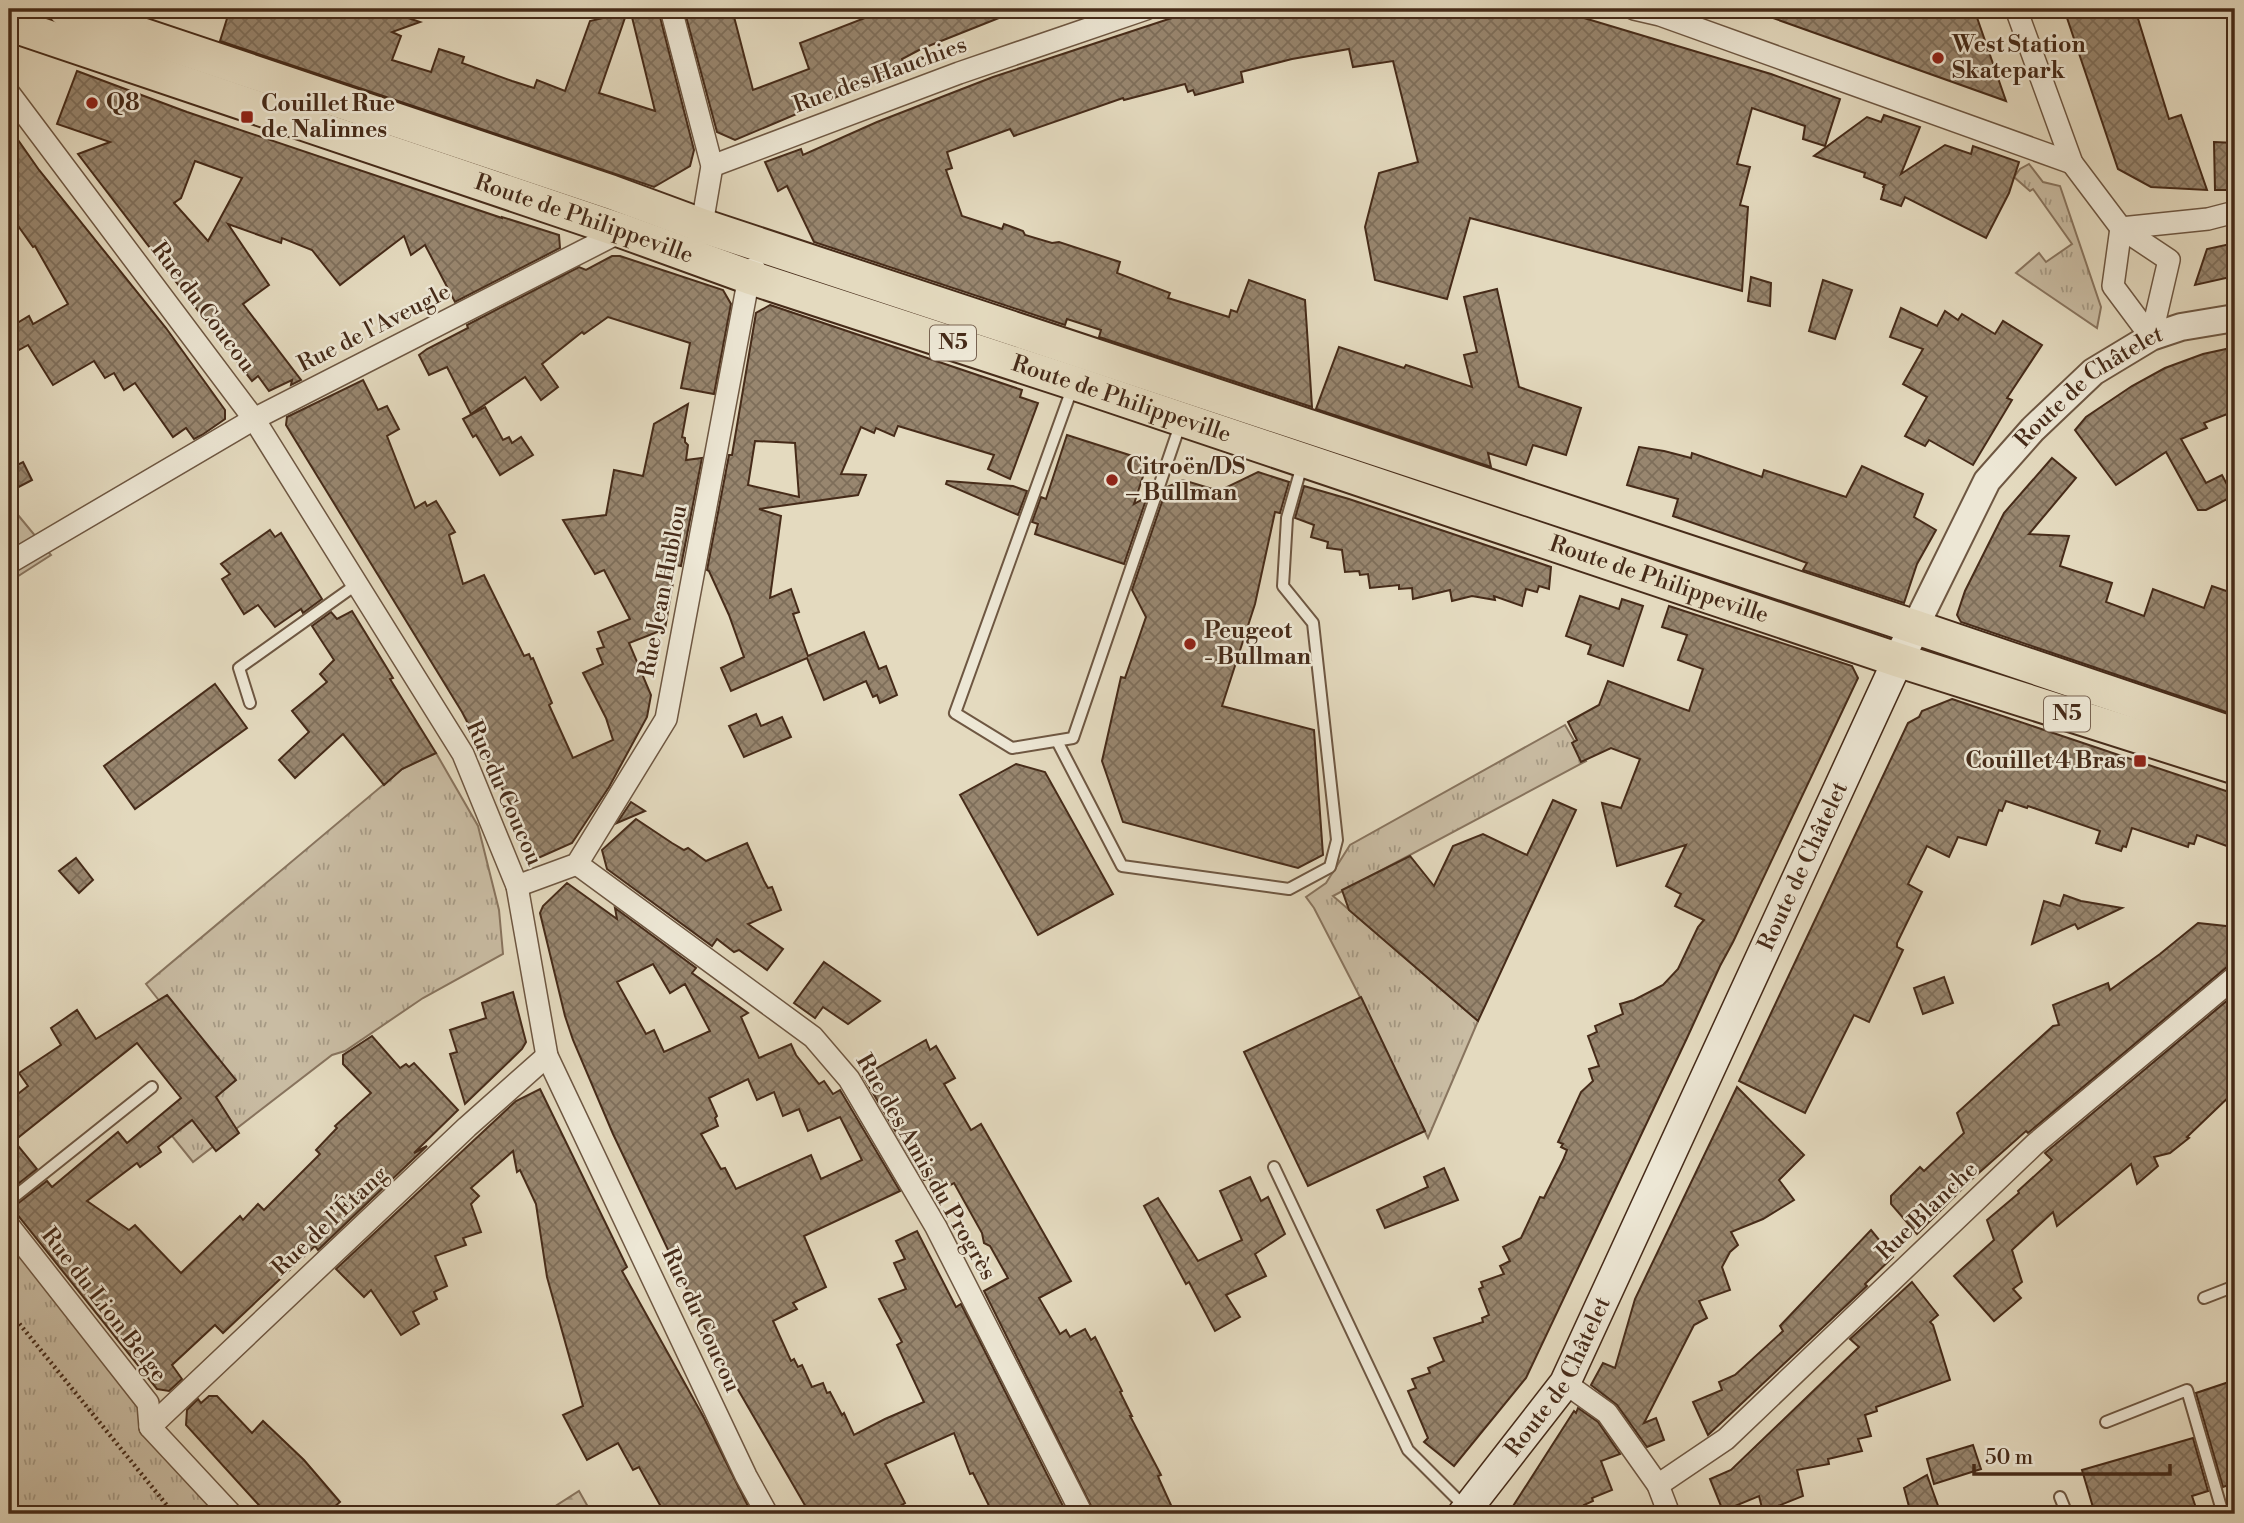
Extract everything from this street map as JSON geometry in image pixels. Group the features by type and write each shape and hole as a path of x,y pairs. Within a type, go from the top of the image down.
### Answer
{"main road":[{"name":"Route de Philippeville","path":"65,9 611,192 704,226 1916,626 2235,736"},
{"name":"Route de Philippeville","path":"9,24 622,231 749,277 1074,383 1898,660 2235,767"},
{"name":"Route de Châtelet","path":"1465,1512 1565,1383 1916,626"}],"street":[{"path":"671,9 712,166 704,226 693,258"},
{"name":"Rue des Hauchies","path":"712,166 959,73 1146,9"},
{"path":"1634,9 1660,15 2073,163"},
{"path":"2016,9 2073,163 2121,228 2169,260 2151,337"},
{"name":"Rue du Coucou","path":"9,93 254,419 463,754 517,886 547,1056 746,1476 767,1514"},
{"path":"2121,228 2208,219 2235,212"},
{"path":"2121,228 2113,286 2151,337"},
{"name":"Rue de l'Aveugle","path":"9,563 254,419 622,231"},
{"name":"Rue Jean Hublou","path":"577,864 666,719 749,277 764,246"},
{"name":"Route de Châtelet","path":"1916,626 1987,481 2033,429 2093,372 2151,337 2181,327 2235,318"},
{"path":"517,886 577,864"},
{"name":"Rue des Amis du Progrès","path":"577,864 813,1037 833,1058 849,1079 936,1227 1082,1514"},
{"name":"Rue Blanche","path":"1658,1485 1726,1439 2035,1144 2235,977"},
{"name":"Rue de l'Étang","path":"150,1427 457,1136 547,1056"},
{"name":"Rue du Lion Belge","path":"9,1226 148,1403 150,1427 231,1514"},
{"path":"1565,1383 1607,1413 1658,1485 1669,1514"}],"lane":[{"path":"1074,383 955,713 1012,748 1073,737 1182,419"},
{"path":"1057,741 1122,866 1289,890 1330,867 1337,840 1313,622 1283,586 1287,518 1304,460"},
{"path":"250,704 239,668 357,584"},
{"path":"9,1201 152,1087"},
{"path":"1274,1167 1408,1450 1465,1512"},
{"path":"2204,1298 2235,1286"},
{"path":"2106,1422 2187,1390 2222,1514"},
{"path":"2060,1497 2067,1514"}],"path":[{"path":"9,1311 174,1514"}],"green space":[{"path":"2029,164 2043,182 2060,186 2101,307 2097,328 2016,273 2039,253 2046,262 2072,244 2033,189 2030,191 2014,177 2020,169"},
{"path":"18,515 51,555 9,582 9,523"},
{"path":"1565,725 1586,761 1333,896 1478,1021 1428,1138 1361,999 1306,897 1326,883 1350,845"},
{"path":"436,753 478,826 499,910 503,954 423,998 345,1051 332,1055 193,1162 172,1136 217,1101 172,1017 146,984 402,769"},
{"path":"9,1238 219,1514 9,1514"},
{"path":"579,1491 592,1514 543,1514"}],"building":[{"path":"230,9 382,9 420,22 392,32 401,36 392,60 431,72 439,49 464,57 462,63 512,81 534,88 537,80 565,91 590,21 603,18 600,9 628,9 599,93 655,111 630,9 658,9 694,150 690,166 654,187 220,41"},
{"path":"684,9 732,9 753,90 809,69 800,43 888,9 1019,10 921,49 902,59 905,68 735,140 717,132"},
{"path":"1199,9 1554,9 1771,74 1840,99 1825,146 1803,139 1805,126 1752,108 1737,164 1750,167 1740,205 1748,207 1742,291 1470,218 1447,299 1375,280 1365,227 1379,173 1418,162 1393,61 1353,67 1349,49 1241,72 1243,82 1195,95 1193,90 1188,92 1185,84 1124,100 1123,98 1014,136 1010,129 947,152 952,168 946,170 962,216 1002,229 1004,224 1023,231 1025,235 1052,243 1059,242 1120,262 1117,273 1170,293 1168,298 1229,317 1231,310 1237,312 1249,280 1305,300 1312,407 1099,337 1101,330 1067,319 1065,325 814,242 787,186 778,191 765,162 801,149 803,155 877,122 993,77"},
{"name":"West Station Skatepark","path":"1756,9 1974,9 2006,101 1756,12"},
{"path":"2064,9 2135,9 2169,119 2181,115 2207,190 2151,187 2118,169"},
{"path":"77,71 187,112 559,235 560,248 455,302 425,245 411,255 404,236 340,285 312,250 282,238 281,243 228,224 269,285 243,304 301,380 291,385 292,380 269,391 258,376 252,381 78,154 110,142 57,124","holes":["195,161 242,178 208,241 174,203 181,198"]},
{"path":"1884,115 1920,127 1901,174 1945,145 1971,154 1973,146 2019,162 2009,193 1986,238 1905,197 1901,206 1881,199 1885,185 1864,177 1865,173 1814,156 1867,117 1881,122"},
{"path":"9,127 39,170 166,328 225,410 225,419 202,435 194,439 186,428 173,437 135,383 124,390 114,373 105,378 94,361 53,385 28,345 19,350 9,328 29,316 33,324 68,304 35,246 33,247 9,213"},
{"path":"2214,142 2235,143 2235,190 2215,190"},
{"path":"2235,243 2235,276 2195,285 2207,249"},
{"path":"612,256 620,256 723,290 731,304 714,394 681,388 690,343 608,317 584,334 582,332 542,364 558,387 541,400 525,377 471,414 447,367 429,375 419,355 427,349 468,328 467,325 579,267 586,270"},
{"path":"1751,277 1771,283 1770,306 1748,301"},
{"path":"1823,280 1852,290 1835,339 1809,331"},
{"path":"1497,289 1519,387 1581,408 1566,455 1533,445 1526,465 1488,453 1491,467 1316,409 1339,347 1472,387 1464,355 1477,352 1464,297"},
{"path":"770,305 1022,390 1020,397 1038,403 1010,479 988,469 994,455 898,426 894,436 876,428 874,433 861,427 841,474 866,475 858,495 759,509 781,516 770,598 791,589 799,612 793,614 808,656 864,632 879,669 886,666 897,695 880,703 877,695 873,697 866,681 824,700 807,658 731,691 721,668 744,657 729,615 707,570 729,455 732,455 756,313","holes":["755,441 795,443 799,497 748,485"]},
{"path":"1901,308 1937,326 1945,311 1958,320 1962,314 1995,334 2003,321 2042,345 2007,398 2012,400 1973,465 1929,440 1925,446 1905,436 1927,397 1903,384 1923,349 1890,337"},
{"path":"2235,347 2235,411 2204,423 2207,428 2181,439 2206,483 2222,475 2233,496 2206,510 2198,510 2166,452 2116,485 2075,430 2086,417 2165,368 2203,354"},
{"path":"363,380 378,410 387,406 399,429 387,436 415,508 425,502 427,506 436,501 455,532 449,535 463,584 484,575 524,656 529,654 531,659 533,658 552,703 549,705 573,758 613,740 606,718 583,673 603,664 597,649 604,647 598,632 630,619 604,570 595,574 563,520 606,515 614,470 643,476 654,424 688,404 682,437 688,445 686,460 702,458 681,566 676,565 665,629 629,643 651,695 647,717 609,787 572,843 529,862 519,821 462,712 286,425 287,417"},
{"path":"485,407 503,440 509,437 512,443 521,437 533,455 500,475 463,419"},
{"path":"1067,435 1148,461 1134,504 1147,497 1124,564 1035,534 1038,524 1032,522 1041,497 1046,499"},
{"path":"1639,447 1691,458 1692,453 1762,477 1764,470 1846,497 1862,466 1923,494 1914,517 1936,530 1917,564 1904,603 1803,570 1807,563 1673,516 1678,499 1627,485"},
{"path":"2052,458 2076,478 2029,534 2069,536 2060,566 2112,583 2106,602 2144,616 2153,589 2204,608 2212,586 2235,594 2235,715 1961,622 1957,615 1965,591 2004,513"},
{"path":"23,462 32,480 9,492 9,469"},
{"name":"Peugeot - Bullman","path":"1258,472 1289,482 1280,513 1275,512 1255,604 1222,706 1314,730 1323,855 1298,868 1123,822 1102,761 1121,677 1125,678 1146,617 1132,590 1167,487 1183,480 1219,491"},
{"path":"947,481 1013,486 1027,491 1018,515 946,484"},
{"path":"1304,486 1551,567 1549,589 1539,586 1537,592 1526,589 1522,606 1494,596 1495,600 1472,596 1452,601 1450,590 1413,599 1412,588 1399,589 1399,585 1370,588 1368,574 1360,575 1359,571 1345,572 1342,550 1327,548 1328,542 1311,537 1314,525 1295,518"},
{"path":"270,530 275,537 281,533 322,599 303,613 301,609 275,627 258,605 244,614 222,579 230,574 221,564"},
{"path":"1580,596 1619,609 1622,599 1643,606 1623,666 1588,654 1591,645 1566,636"},
{"path":"1669,606 1852,666 1858,678 1526,1378 1454,1466 1424,1442 1428,1438 1408,1391 1416,1388 1412,1379 1430,1373 1428,1368 1444,1361 1434,1338 1483,1322 1482,1318 1489,1315 1479,1289 1483,1287 1481,1282 1504,1274 1500,1266 1510,1261 1503,1247 1521,1238 1540,1197 1544,1198 1567,1150 1558,1142 1581,1092 1593,1081 1589,1069 1599,1066 1588,1036 1597,1032 1595,1026 1623,1014 1620,1004 1663,985 1678,969 1704,920 1675,906 1681,894 1666,886 1686,845 1617,866 1602,803 1621,808 1640,759 1611,748 1581,762 1572,743 1577,740 1568,722 1599,705 1608,681 1689,711 1703,669 1678,660 1687,635 1662,627"},
{"path":"352,611 436,753 402,769 384,785 343,734 295,778 279,760 309,732 292,711 327,682 320,674 334,660 312,626 331,612 337,619"},
{"path":"215,684 247,728 135,809 104,766"},
{"path":"1952,699 2235,794 2235,849 2197,835 2194,844 2189,843 2188,847 2132,828 2126,847 2123,846 2121,851 2096,843 2100,831 2006,801 2002,811 1999,810 1986,845 1958,837 1949,857 1927,846 1908,884 1922,892 1897,943 1897,947 1903,950 1869,1022 1854,1015 1805,1113 1739,1081 1908,723 1919,717 1922,711"},
{"path":"756,714 761,726 782,717 791,737 744,757 729,726"},
{"path":"1016,764 1045,772 1113,894 1038,935 960,795"},
{"path":"1553,800 1576,810 1478,1021 1349,910 1342,890 1410,856 1434,886 1453,846 1483,834 1527,855"},
{"path":"631,802 645,811 617,823"},
{"path":"636,819 706,861 747,843 764,881 768,888 772,887 781,910 748,924 783,949 767,970 739,950 734,952 717,939 712,946 607,869 602,850"},
{"path":"76,858 93,880 79,893 59,871"},
{"path":"567,883 617,919 615,908 696,968 692,973 748,1013 741,1017 759,1058 791,1044 796,1055 819,1084 824,1081 833,1094 840,1090 900,1191 804,1236 826,1287 793,1303 797,1309 773,1321 791,1361 794,1359 798,1367 802,1365 812,1387 823,1383 842,1415 844,1413 854,1435 924,1402 897,1345 902,1342 879,1299 906,1289 894,1263 905,1259 896,1241 917,1231 956,1307 961,1304 1067,1514 993,1514 973,1473 970,1474 954,1433 885,1464 905,1503 886,1514 810,1514 718,1355 613,1134 565,1016 540,913 543,906","holes":["653,964 670,993 685,984 710,1031 664,1052 654,1030 646,1034 617,982","748,1079 757,1100 774,1092 783,1116 799,1109 808,1131 840,1117 862,1160 821,1179 811,1155 736,1189 701,1134 718,1126 715,1118 717,1116 709,1098"]},
{"path":"2064,895 2081,901 2122,908 2078,929 2075,924 2032,944 2044,901 2060,906"},
{"path":"2198,923 2235,927 2235,964 2227,967 2028,1133 2026,1131 1972,1179 1917,1234 1891,1204 1891,1196 1920,1167 1924,1171 1964,1133 1957,1113 2053,1026 2059,1025 2053,1005 2108,983 2110,990"},
{"path":"824,962 880,1001 848,1024 823,1007 815,1018 794,1003"},
{"path":"1944,977 1953,1003 1923,1014 1914,988"},
{"path":"513,992 526,1042 465,1104 450,1054 457,1052 450,1030 486,1018 482,1003"},
{"path":"2235,994 2235,1091 2187,1137 2189,1138 2170,1153 2154,1157 2158,1166 2137,1184 2131,1164 2057,1226 2053,1212 2012,1250 2022,1282 2013,1289 2021,1298 1994,1321 1954,1276 1994,1240 1987,1220 2052,1160 2045,1153"},
{"path":"167,995 236,1080 216,1097 239,1133 216,1151 192,1120 158,1147 161,1152 140,1167 137,1163 87,1201 129,1230 135,1225 181,1273 240,1216 243,1220 258,1204 264,1210 320,1154 316,1150 337,1128 335,1126 371,1093 343,1064 343,1055 372,1036 400,1068 414,1063 458,1110 414,1153 427,1146 318,1250 315,1246 223,1333 215,1325 172,1365 182,1379 169,1391 157,1389 12,1208 47,1181 52,1187 118,1132 127,1143 181,1098 137,1043 14,1141 37,1169 9,1191 9,1101 28,1086 19,1073 61,1045 51,1028 77,1010 96,1039"},
{"path":"1361,997 1425,1131 1308,1186 1244,1052"},
{"path":"926,1040 930,1050 936,1046 955,1078 944,1084 971,1130 981,1124 1071,1281 1039,1298 1060,1334 1066,1330 1070,1337 1085,1329 1091,1340 1095,1337 1122,1391 1120,1392 1130,1416 1161,1475 1158,1476 1175,1514 1095,1514 984,1291 1008,1278 990,1246 984,1243 982,1233 954,1183 937,1192 929,1178 924,1180 863,1076"},
{"path":"1737,1087 1804,1155 1779,1180 1794,1200 1763,1219 1731,1232 1738,1245 1730,1252 1722,1267 1730,1290 1699,1301 1707,1318 1694,1325 1644,1423 1656,1418 1664,1440 1647,1447 1617,1405 1591,1385 1603,1363 1615,1368 1635,1299"},
{"path":"540,1089 627,1267 622,1271 703,1416 752,1514 665,1514 639,1467 633,1470 618,1443 587,1460 563,1415 583,1406 547,1277 536,1204 520,1170 517,1172 513,1151 471,1188 479,1196 471,1204 481,1232 463,1238 466,1245 435,1256 447,1286 434,1292 437,1299 413,1312 419,1324 401,1335 371,1290 364,1297 336,1269 516,1101"},
{"path":"1444,1168 1458,1200 1385,1228 1377,1210 1428,1187 1424,1177"},
{"path":"1250,1177 1261,1201 1268,1197 1285,1234 1255,1254 1266,1276 1226,1295 1240,1317 1215,1331 1144,1206 1158,1198 1198,1261 1242,1240 1220,1191"},
{"path":"1871,1230 1893,1257 1865,1284 1867,1286 1708,1435 1693,1402 1722,1390 1719,1382 1735,1375 1783,1331 1780,1326"},
{"path":"1912,1282 1938,1315 1930,1322 1950,1380 1876,1407 1877,1411 1865,1415 1871,1436 1858,1439 1862,1451 1828,1459 1829,1464 1797,1470 1803,1496 1763,1512 1759,1496 1723,1511 1710,1479 1731,1470 1859,1347 1850,1339"},
{"path":"2235,1380 2235,1447 2228,1449 2235,1483 2223,1487 2196,1393"},
{"path":"209,1396 217,1396 252,1433 263,1421 304,1460 340,1502 326,1514 267,1514 186,1425 187,1410 198,1399 201,1403"},
{"path":"1578,1408 1598,1422 1620,1454 1601,1461 1612,1490 1592,1498 1593,1501 1584,1505 1587,1514 1508,1514 1574,1411 1576,1413"},
{"path":"2193,1438 2208,1491 2192,1496 2198,1514 2095,1514 2082,1470"},
{"path":"1973,1445 1981,1469 1934,1484 1927,1459"},
{"path":"1927,1475 1941,1514 1911,1514 1904,1488"}],"place":[{"name":"West Station Skatepark","path":"1938,58"},
{"name":"Q8","path":"92,103"},
{"name":"Couillet Rue de Nalinnes","path":"247,117"},
{"name":"Citroën/DS – Bullman","path":"1112,480"},
{"name":"Peugeot - Bullman","path":"1190,644"},
{"name":"Couillet 4 Bras","path":"2140,761"}]}
